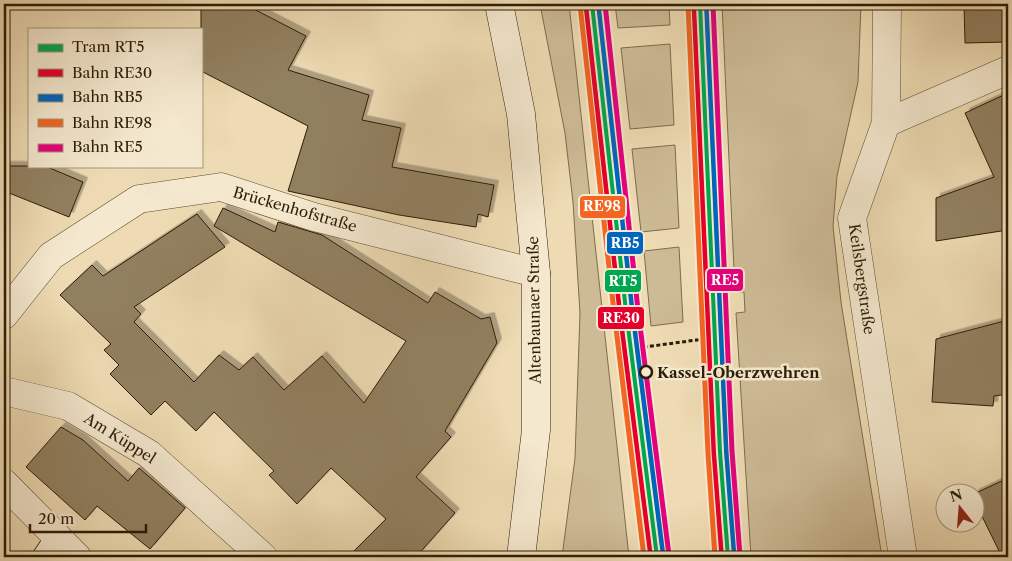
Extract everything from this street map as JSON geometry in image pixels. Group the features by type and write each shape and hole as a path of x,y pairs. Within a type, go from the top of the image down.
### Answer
{"street":[{"name":"Altenbaunaer Straße","path":"499,4 522,114 536,273 536,430 521,557"},
{"name":"Keilsbergstraße","path":"887,4 886,123 852,218 903,557"},
{"path":"886,123 1008,70"},
{"name":"Brückenhofstraße","path":"4,315 51,256 139,199 221,187 314,216 536,273"},
{"name":"Am Küppel","path":"4,391 68,406 149,454 264,557"},
{"path":"4,483 50,547 77,557"}],"path":[{"path":"637,348 704,339"}],"shaded area":[{"path":"540,4 569,4 629,557 562,557 575,458 580,313 573,202 565,133"},
{"path":"615,4 669,4 670,25 618,28"},
{"path":"722,4 861,4 858,82 837,176 833,226 841,302 882,557 751,557 736,313 745,312 744,292 735,292"},
{"path":"670,44 674,125 630,129 621,48"},
{"path":"675,145 679,228 641,232 632,149"},
{"path":"679,247 683,322 651,326 644,251"}],"building":[{"path":"201,4 244,4 306,36 288,70 369,95 362,120 401,128 392,167 494,185 488,217 478,214 476,227 399,215 288,191 308,126 202,72"},
{"path":"964,4 1008,4 1008,42 965,43"},
{"path":"1008,93 1008,230 936,241 936,198 994,177 965,113"},
{"path":"4,166 50,168 83,182 69,217 4,191"},
{"path":"223,208 275,232 278,222 322,235 428,303 435,292 481,319 490,317 497,343 445,431 451,437 416,477 455,513 416,557 348,557 386,519 331,468 297,504 269,475 274,471 214,412 196,431 165,401 151,415 110,374 119,365 104,350 111,344 60,295 92,265 103,276 197,214 225,247 134,307 141,314 134,322 194,382 219,355 239,370 253,357 284,390 322,356 364,403 406,341 214,226"},
{"path":"1008,320 1008,394 994,396 993,406 932,402 936,339"},
{"path":"61,427 83,440 128,481 139,468 185,508 150,549 97,506 85,520 26,467"},
{"path":"1008,478 1008,557 1002,557 984,520 984,489"}],"tram line":[{"name":"RT5","path":"592,4 626,311 657,557"},
{"name":"RT5","path":"700,4 720,452 728,557"}],"rail line":[{"name":"RB5","path":"598,4 632,310 663,556"},
{"name":"RE5","path":"605,4 638,310 669,555"},
{"name":"RE30","path":"694,4 714,452 722,557"},
{"name":"RB5","path":"706,4 726,452 734,557"},
{"name":"RE5","path":"713,4 732,451 740,556"},
{"name":"RE98","path":"580,5 614,312 644,557"},
{"name":"RE30","path":"586,5 620,312 651,557"},
{"name":"RE98","path":"688,5 708,453 715,557"}],"place":[{"name":"Kassel-Oberzwehren","path":"646,372"}]}
